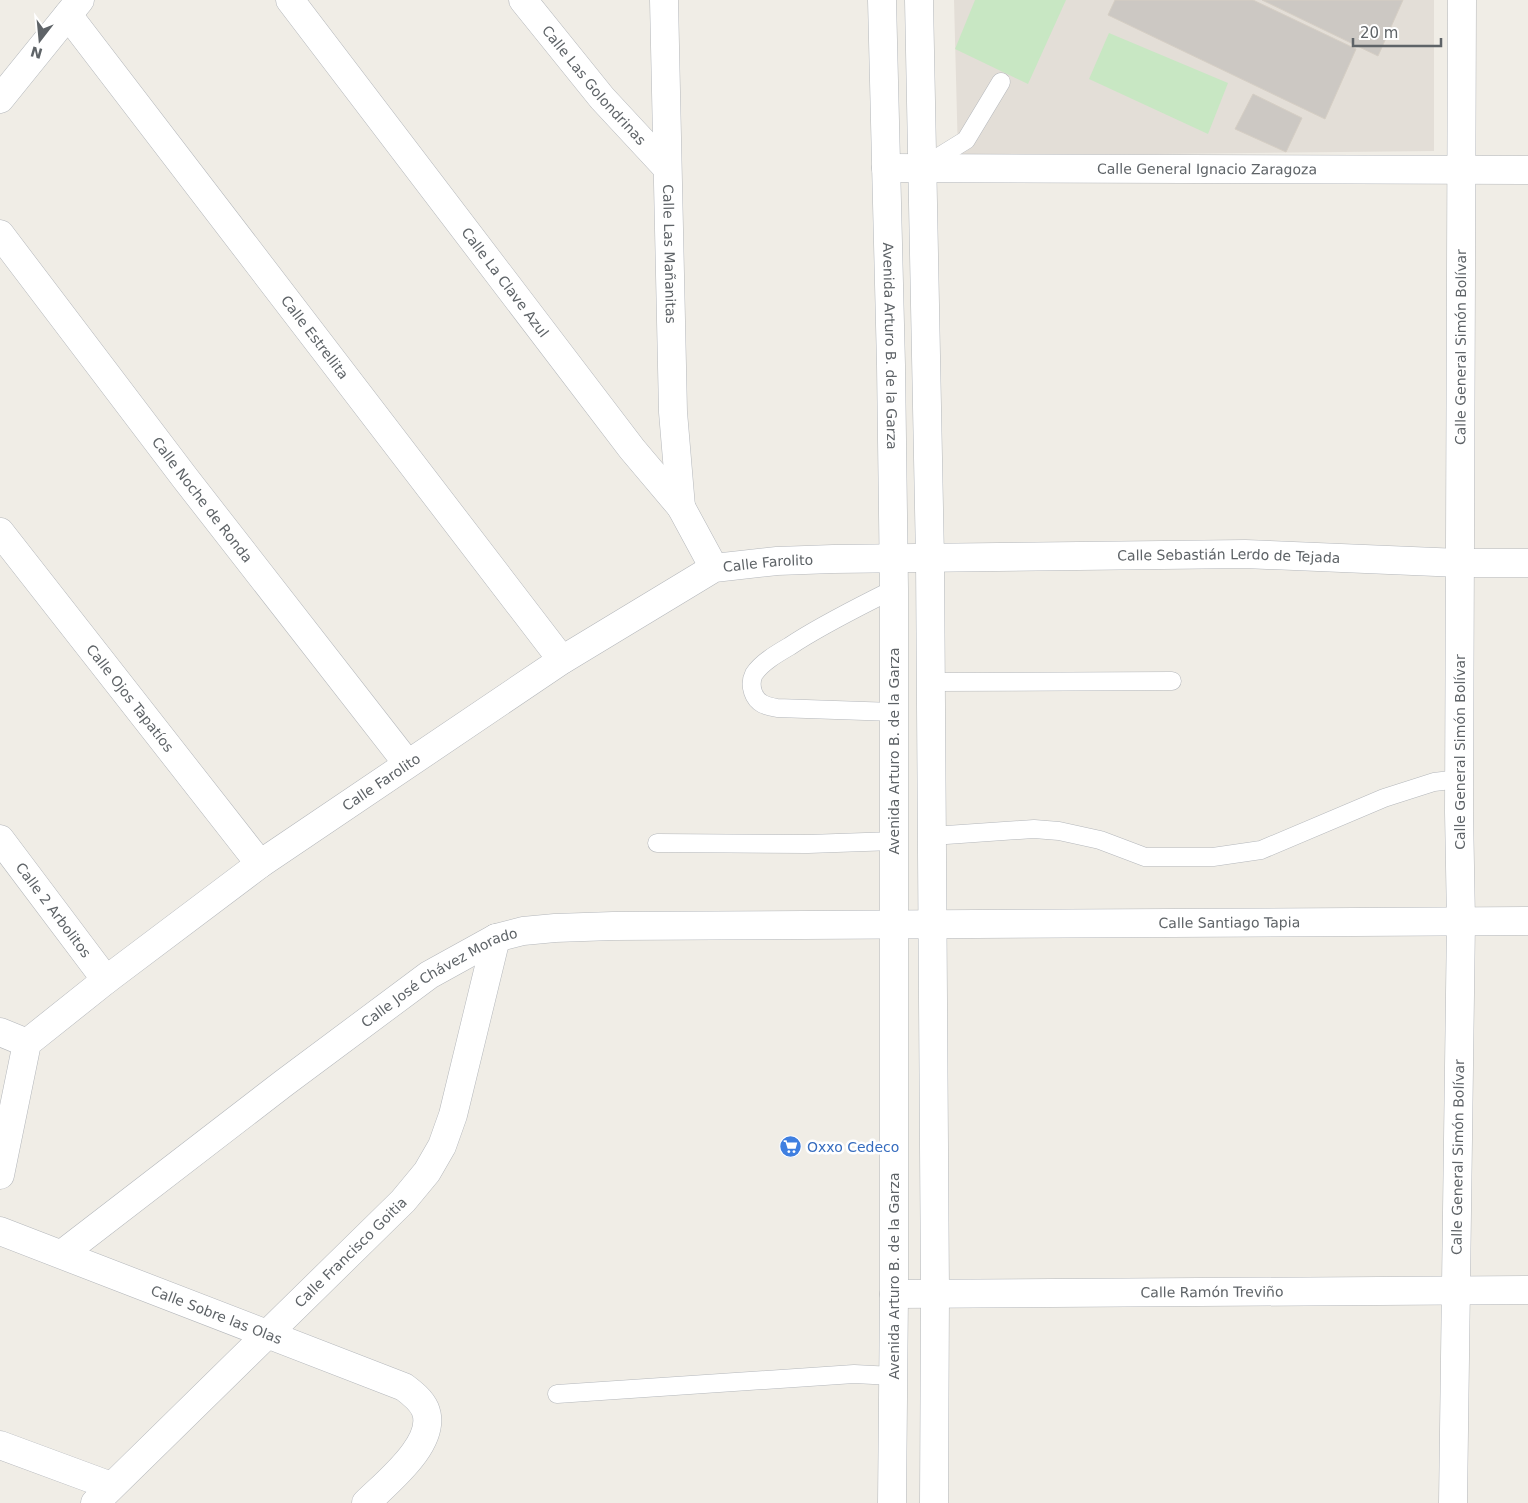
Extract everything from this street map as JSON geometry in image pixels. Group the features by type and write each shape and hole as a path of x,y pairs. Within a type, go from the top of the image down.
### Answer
{"street":[{"name":"Calle La Clave Azul","path":"290,0 632,449 681,507 714,568"},
{"name":"Calle Las Golondrinas","path":"523,0 602,98 667,168"},
{"name":"Calle Las Mañanitas","path":"664,0 673,412 681,507"},
{"name":"Avenida Arturo B. de la Garza","path":"882,0 891,365 892,559 894,589 894,1294 892,1503"},
{"path":"919,0 930,559 935,1293 934,1503"},
{"name":"Calle General Simón Bolívar","path":"1453,1503 1461,921 1462,0"},
{"path":"0,99 74,8"},
{"name":"Calle Estrellita","path":"74,8 562,660"},
{"name":"Calle General Ignacio Zaragoza","path":"886,168 923,166 1528,170"},
{"name":"Calle Noche de Ronda","path":"0,234 185,478 407,764"},
{"name":"Calle Ojos Tapatíos","path":"0,532 260,864"},
{"name":"Calle Sebastián Lerdo de Tejada","path":"892,559 1245,554 1460,563 1528,562"},
{"name":"Calle Farolito","path":"27,1042 260,864 562,660 714,568 777,561 892,559"},
{"name":"Calle 2 Arbolitos","path":"0,840 106,980"},
{"name":"Calle Santiago Tapia","path":"894,924 1528,920"},
{"name":"Calle José Chávez Morado","path":"62,1254 284,1083 429,975 496,938 523,931 555,928 894,924"},
{"name":"Calle Francisco Goitia","path":"103,1494 403,1201 427,1172 442,1146 453,1115 496,938"},
{"path":"0,1032 27,1042 0,1175"},
{"name":"Calle Sobre las Olas","path":"0,1230 404,1387 418,1398 425,1410 428,1421 424,1436 416,1452 366,1503"},
{"name":"Calle Ramón Treviño","path":"894,1294 1528,1290"},
{"path":"0,1445 103,1494"}],"lane":[{"path":"923,166 966,140 1001,82"},
{"path":"894,589 814,631 776,654 754,674 752,680 752,687 758,702 765,706 894,712"},
{"path":"931,682 1172,681"},
{"path":"932,836 1034,829 1059,831 1100,840 1145,857 1213,857 1261,850 1384,798 1434,782 1460,779"},
{"path":"658,843 808,844 894,841"},
{"path":"557,1394 854,1374 893,1376"}],"shaded area":[{"path":"954,0 1434,0 1434,151 958,156"}],"green space":[{"path":"975,0 1066,0 1028,84 955,49"},
{"path":"1109,33 1228,83 1208,134 1089,79"}],"building":[{"path":"1115,0 1253,0 1356,49 1325,119 1108,15"},
{"path":"1262,0 1403,0 1378,56"},
{"path":"1253,94 1302,118 1286,152 1235,129"}],"place":[{"name":"Oxxo Cedeco","path":"791,1147"}]}
